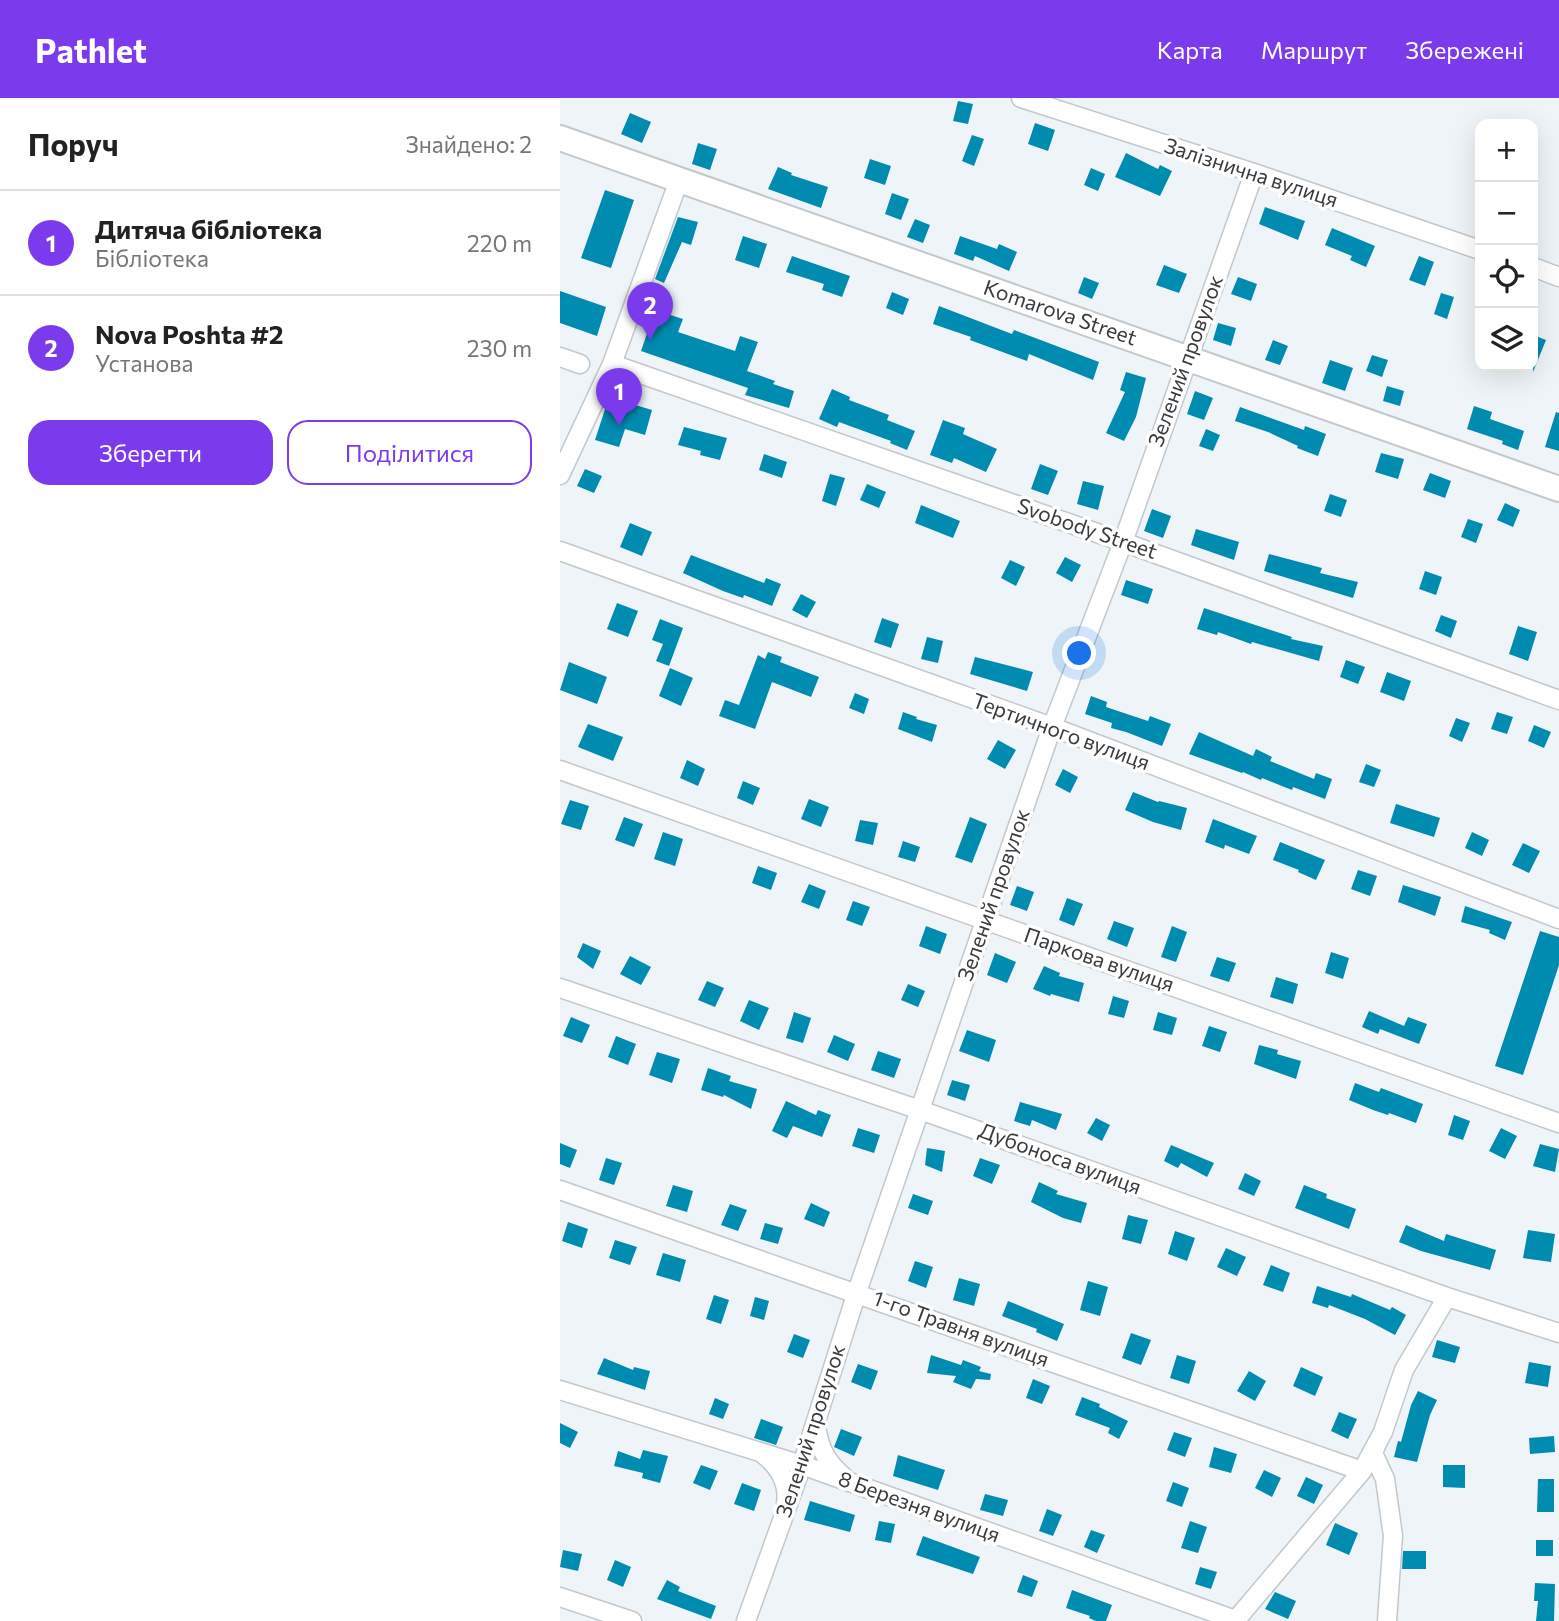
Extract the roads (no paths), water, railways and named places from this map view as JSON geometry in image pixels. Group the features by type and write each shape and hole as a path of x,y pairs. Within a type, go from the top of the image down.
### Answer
{"main road":[{"name":"Komarova Street","path":"560,138 1559,489"}],"street":[{"name":"Залізнична вулиця","path":"1021,98 1475,248"},
{"name":"Зелений провулок","path":"746,1621 802,1465 857,1292 1052,727 1123,542 1254,173"},
{"path":"560,475 612,364 679,180"},
{"path":"1538,269 1559,277"},
{"path":"560,357 580,364"},
{"name":"Svobody Street","path":"612,364 1123,542 1559,700"},
{"name":"Тертичного вулиця","path":"560,551 1052,727 1559,919"},
{"name":"Паркова вулиця","path":"560,770 1559,1123"},
{"name":"Дубоноса вулиця","path":"560,988 920,1110 1447,1297 1559,1333"},
{"name":"1-го Травня вулиця","path":"560,1189 1362,1471"},
{"path":"1387,1621 1393,1536 1385,1479 1373,1453 1404,1370 1447,1297"},
{"name":"8 Березня вулиця","path":"560,1390 802,1465 1235,1621"},
{"path":"816,1421 822,1454 851,1483"},
{"path":"1235,1621 1362,1471 1383,1432"},
{"path":"758,1451 769,1458 782,1476 788,1494 785,1510"},
{"path":"560,1597 632,1621"}],"place":[{"name":"Nova Poshta #2","path":"650,340"},
{"name":"Дитяча бібліотека","path":"619,426"}]}
